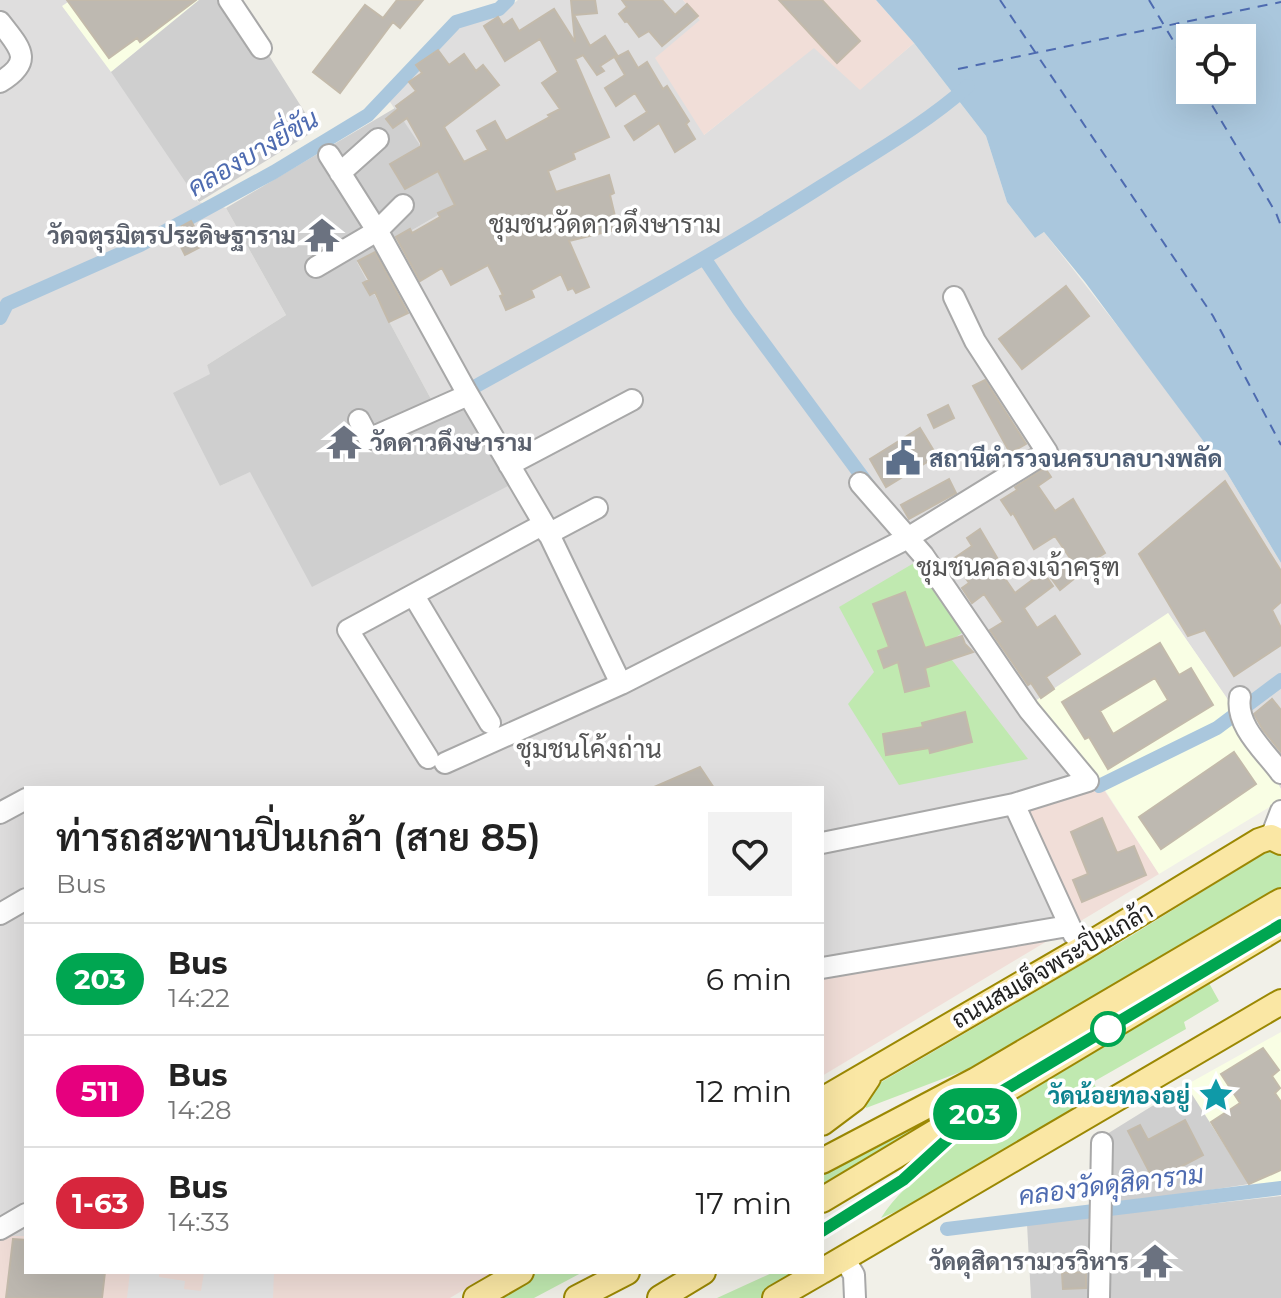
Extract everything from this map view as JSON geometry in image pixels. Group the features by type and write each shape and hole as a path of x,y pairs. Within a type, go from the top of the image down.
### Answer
{"main road":[{"name":"ถนนสมเด็จพระปิ่นเกล้า","path":"824,1099 1259,841 1276,840"},
{"path":"824,1199 1188,969 1281,901"},
{"path":"824,1160 1188,969 1281,925"},
{"path":"824,1269 1281,1002"},
{"path":"824,1122 854,1099 873,1070"},
{"path":"476,1298 518,1274"},
{"path":"660,1298 700,1274"},
{"path":"775,1298 816,1274"},
{"path":"577,1298 608,1284"}],"street":[{"path":"229,0 261,48"},
{"path":"0,22 21,56 21,65 16,73 0,82"},
{"path":"378,139 334,164 377,231 546,529 621,684"},
{"path":"316,267 377,231 403,205"},
{"path":"597,508 546,529 348,630 436,760 621,684 906,539 1047,452 975,341 954,297"},
{"path":"359,420 369,439 468,395"},
{"path":"509,465 632,400"},
{"path":"824,843 1014,804 1088,781 1029,710 923,555 860,483"},
{"path":"414,596 490,723"},
{"path":"1240,697 1238,707 1244,725 1281,773"},
{"path":"0,813 24,800"},
{"path":"1014,804 1068,926 1083,948"},
{"path":"1276,840 1281,811"},
{"path":"0,914 24,900"},
{"path":"824,968 1068,926"},
{"path":"1087,1115 1101,1141 1099,1298"},
{"path":"0,1229 24,1215"},
{"path":"844,1258 854,1275 855,1298"}],"shaded area":[{"path":"0,0 71,0 63,7 165,141 198,202 226,208 286,315 207,365 211,374 220,486 249,472 438,412 357,262 459,203 388,99 454,30 518,0 683,0 700,20 704,135 814,47 860,89 914,43 986,136 1007,202 1035,238 1044,232 1144,360 1227,473 1281,563 1281,789 1233,707 1168,613 1078,778 1061,924 824,976 824,786 24,786 24,1236 0,1236"},
{"path":"71,0 199,0 111,72 62,6"},
{"path":"199,0 234,0 316,130 199,202 111,72"},
{"path":"683,0 876,0 914,43 860,90 814,48 704,135 655,58 700,20"},
{"name":"วัดดาวดึงษาราม","path":"395,108 459,203 357,262 438,412 466,399 514,483 312,587 250,472 220,486 173,393 210,374 207,365 286,315 226,208"},
{"path":"1168,613 1233,707 1281,789 1281,800 1159,874 1094,773 1023,709"},
{"path":"1093,773 1159,874 824,1075 824,976 1061,924 1017,794"},
{"path":"1281,1032 1281,1182 1249,1184 1186,1085"},
{"name":"วัดดุสิดารามวรวิหาร","path":"1186,1085 1249,1184 1108,1206 1110,1139 1107,1134"},
{"name":"วัดดุสิดารามวรวิหาร","path":"1281,1196 1281,1298 1031,1298 1027,1224"},
{"path":"0,1236 24,1236 24,1274 490,1274 450,1298 0,1298"},
{"path":"130,1274 159,1274 159,1277 185,1281 184,1289 201,1291 204,1274 274,1274 273,1298 127,1298"}],"green space":[{"path":"914,563 969,628 942,647 1028,759 899,785 848,704 874,672 839,607"},
{"path":"1281,843 1281,891 979,1065 866,1108 861,1094 1126,939"},
{"path":"1209,983 1219,1001 1184,1022 1186,1029 1093,1082 1100,1094 939,1193 881,1218 911,1183 995,1112 1100,1043"},
{"path":"955,1097 964,1103 824,1191 824,1173"},
{"path":"533,1274 579,1274 534,1298 491,1298"},
{"path":"770,1274 804,1274 763,1298 717,1298"}],"water":[{"path":"876,0 1281,0 1281,563 1227,473 1085,282 1044,232 1035,238 1007,202 986,136 914,43"}],"building":[{"path":"67,0 196,0 140,42 137,38 109,58"},
{"path":"397,0 423,0 400,28 393,22 340,93 313,72 365,5 383,18"},
{"path":"571,0 595,0 597,13 574,15 590,46 605,36 617,55 600,66 604,71 597,75 583,55 575,59 609,137 573,153 575,159 548,171 556,192 609,175 618,229 569,241 589,287 576,293 573,288 568,290 561,274 531,290 534,297 506,310 500,296 503,295 488,265 451,285 442,268 420,281 396,237 410,229 412,233 440,217 438,213 455,205 438,171 405,189 390,164 421,146 421,143 407,118 393,128 386,119 398,109 396,106 416,91 409,82 422,73 416,65 438,50 449,65 464,54 476,71 483,65 499,85 444,127 464,162 488,150 477,131 495,121 506,141 550,117 548,115 560,109 542,83 558,72 540,39 505,61 484,26 498,17 503,25 512,19 519,31 554,9 575,42"},
{"path":"622,0 662,0 675,15 687,4 698,16 662,46 649,31 639,37 625,22 619,14 627,7"},
{"path":"779,0 822,0 860,41 837,63"},
{"path":"628,51 638,68 647,62 663,89 667,86 689,121 686,124 695,139 675,152 659,123 634,140 625,126 647,112 635,93 616,106 605,88 625,75 615,58"},
{"path":"191,221 204,245 185,255 173,231"},
{"path":"375,252 408,313 389,322 375,292 370,295 363,283 369,280 358,261"},
{"path":"1066,286 1089,316 1022,369 999,339"},
{"path":"985,380 1026,444 1010,453 973,386"},
{"path":"948,405 954,418 934,428 928,415"},
{"name":"สถานีตำรวจนครบาลบางพลัด","path":"920,428 937,456 886,487 870,459"},
{"path":"1045,468 1051,477 1038,486 1055,511 1073,499 1105,553 1077,571 1080,574 1060,590 1051,578 1072,561 1055,536 1034,549 1013,513 1011,515 1001,500"},
{"path":"949,479 956,493 909,519 901,505"},
{"path":"1225,481 1281,571 1281,602 1272,610 1281,628 1281,645 1234,676 1205,630 1188,636 1139,554"},
{"path":"980,529 999,561 995,564 1015,593 1043,572 1053,586 1024,608 1037,628 1055,616 1080,654 1046,677 1054,689 1041,698 1031,683 1028,685 990,630 1003,622 984,594 972,603 962,588 969,583 953,559 972,546 967,538"},
{"path":"905,592 925,648 962,636 973,652 925,668 929,686 905,692 898,662 884,668 878,651 889,647 873,604"},
{"path":"1160,643 1179,675 1191,668 1213,705 1108,769 1089,737 1085,739 1062,702","holes":["1155,678 1168,700 1113,734 1100,711"]},
{"path":"1272,699 1281,710 1281,752 1254,714"},
{"path":"965,712 972,742 930,753 929,748 886,755 883,734 923,727 922,723"},
{"path":"1234,752 1256,784 1161,849 1139,817"},
{"path":"700,767 713,786 657,786"},
{"path":"1102,818 1117,853 1134,846 1146,875 1082,902 1073,880 1088,874 1071,832"},
{"path":"1263,1048 1279,1070 1272,1076 1280,1088 1275,1093 1281,1102 1281,1170 1249,1184 1211,1122 1240,1103 1221,1074"},
{"path":"1185,1120 1203,1155 1154,1181 1128,1131 1140,1125 1148,1140"},
{"path":"13,1239 24,1240 24,1274 105,1274 102,1298 6,1298"},
{"path":"1086,1272 1086,1288 1063,1289 1062,1273"}],"waterway":[{"name":"คลองบางยี่ขัน","path":"0,318 7,304 140,245 274,172 368,115 456,22 499,9 508,0"},
{"path":"474,387 779,213 879,151 968,86"},
{"path":"704,258 869,486"},
{"path":"1099,786 1217,728 1281,680"},
{"name":"คลองวัดดุสิดาราม","path":"947,1229 1281,1188"}],"ferry route":[{"path":"1000,0 1213,316 1281,445"},
{"path":"1149,0 1176,45"},
{"path":"958,69 1281,2"},
{"path":"1211,104 1281,226"}],"bus line":[{"name":"203","path":"824,1230 903,1180 996,1095 1281,925"}],"place":[{"name":"วัดจตุรมิตรประดิษฐาราม","path":"322,235"},
{"name":"วัดดาวดึงษาราม","path":"344,442"},
{"name":"สถานีตำรวจนครบาลบางพลัด","path":"903,458"},
{"name":"วัดน้อยทองอยู่","path":"1216,1095"},
{"name":"วัดดุสิดารามวรวิหาร","path":"1155,1261"}],"district":[{"name":"ชุมชนวัดดาวดึงษาราม","path":"605,224"},
{"name":"ชุมชนคลองเจ้าครุฑ","path":"1018,567"},
{"name":"ชุมชนโค้งถ่าน","path":"589,749"}]}
